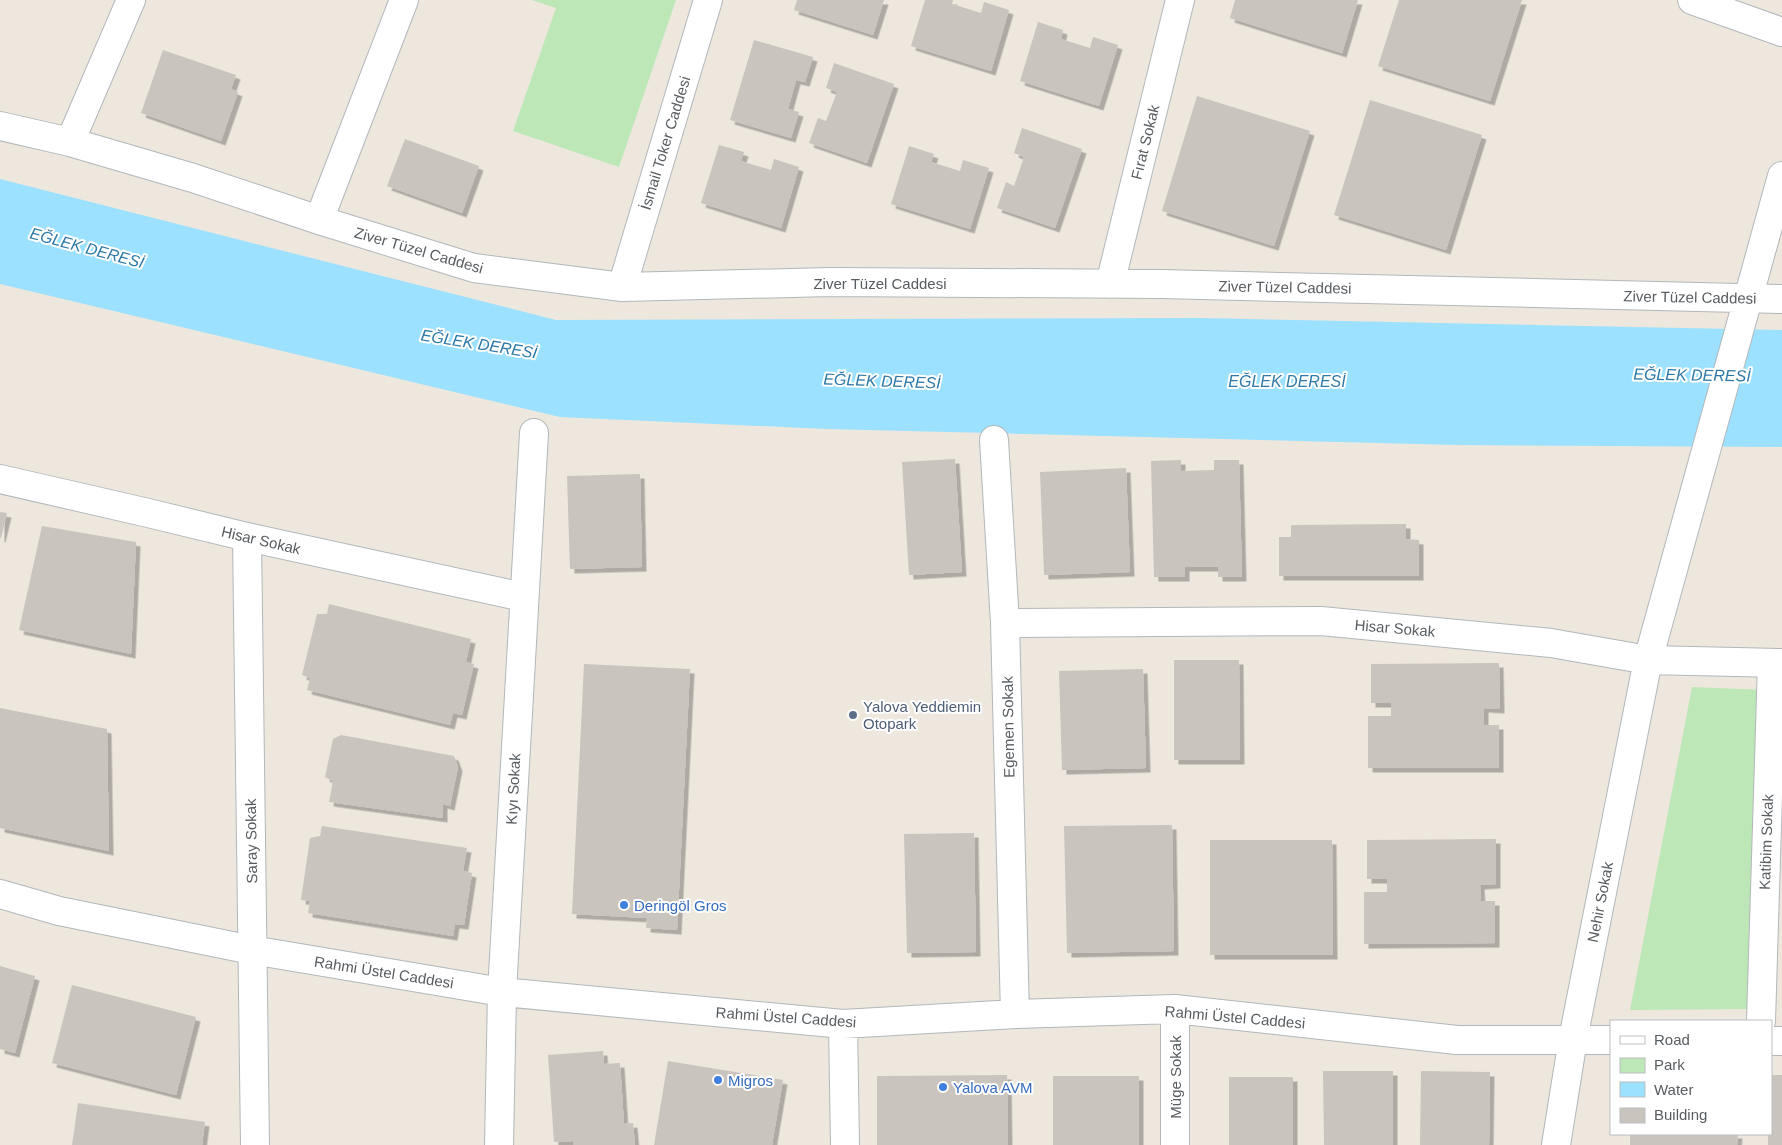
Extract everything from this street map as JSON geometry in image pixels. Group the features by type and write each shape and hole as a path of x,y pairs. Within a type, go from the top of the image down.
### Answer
{"street":[{"path":"70,142 131,0"},
{"path":"319,220 404,0"},
{"name":"İsmail Toker Caddesi","path":"622,286 708,0"},
{"name":"Fırat Sokak","path":"1110,284 1180,0"},
{"path":"1692,0 1782,32"},
{"name":"Ziver Tüzel Caddesi","path":"0,126 70,142 193,178 319,220 474,268 622,286 830,282 1110,284 1746,307 1782,299"},
{"name":"Nehir Sokak","path":"1556,1145 1573,1039 1648,660 1782,176"},
{"name":"Kıyı Sokak","path":"499,1145 502,992 534,433"},
{"name":"Egemen Sokak","path":"994,440 1005,623 1015,1014"},
{"name":"Hisar Sokak","path":"0,479 247,537 524,597"},
{"name":"Saray Sokak","path":"247,537 255,1145"},
{"name":"Hisar Sokak","path":"1005,623 1321,621 1551,643 1648,660 1777,663"},
{"name":"Katibim Sokak","path":"1761,1020 1777,663"},
{"name":"Rahmi Üstel Caddesi","path":"0,894 59,911 252,950 502,992 842,1024 1015,1014 1175,1009 1457,1040 1610,1040"},
{"name":"Müge Sokak","path":"1175,1009 1175,1145"},
{"path":"842,1024 845,1145"}],"green space":[{"path":"532,0 676,0 619,167 513,131 556,8"},
{"path":"1692,687 1766,690 1754,1009 1630,1010"}],"water":[{"name":"EĞLEK DERESİ","path":"0,179 556,320 1199,318 1782,330 1782,447 1457,445 828,429 560,417 0,284"}],"building":[{"path":"797,0 884,0 873,35 794,10"},
{"path":"925,0 953,0 952,4 981,13 984,2 1009,10 991,71 911,46"},
{"path":"1235,0 1358,0 1342,53 1230,18"},
{"path":"1399,0 1522,0 1490,101 1378,66"},
{"path":"1038,22 1063,30 1061,39 1090,48 1093,37 1118,45 1099,106 1020,81"},
{"path":"754,40 813,57 805,82 796,80 788,109 799,112 791,138 730,120"},
{"path":"163,50 236,75 231,89 238,92 221,141 141,113"},
{"path":"834,63 894,84 867,163 809,143 818,118 826,121 837,92 826,88"},
{"path":"1197,96 1310,131 1274,246 1162,211"},
{"path":"1370,100 1482,135 1446,250 1334,215"},
{"path":"1022,128 1082,149 1055,228 997,208 1006,182 1014,186 1024,157 1014,153"},
{"path":"405,139 479,166 462,213 387,186"},
{"path":"719,145 744,152 741,161 771,170 774,159 799,167 781,228 701,203"},
{"path":"909,146 934,154 931,162 960,171 963,160 989,168 970,229 891,204"},
{"path":"955,459 962,572 909,575 902,462"},
{"path":"1181,460 1181,471 1214,470 1214,460 1239,460 1242,577 1218,577 1218,567 1185,567 1185,577 1154,577 1151,461"},
{"path":"1126,468 1130,572 1044,575 1040,472"},
{"path":"640,474 642,567 570,569 567,476"},
{"path":"0,512 7,513 1,538 0,538"},
{"path":"1406,524 1406,539 1419,540 1419,576 1279,576 1279,537 1291,537 1291,525"},
{"path":"42,526 136,542 131,654 19,630"},
{"path":"329,604 471,639 466,662 474,664 462,715 453,713 450,725 307,690 310,678 302,675 317,614 327,614"},
{"path":"1174,660 1239,660 1240,760 1174,760"},
{"path":"1499,663 1500,709 1484,708 1484,725 1499,725 1499,768 1368,768 1368,716 1391,716 1391,703 1371,703 1371,664"},
{"path":"584,664 690,669 677,930 646,928 647,918 572,914"},
{"path":"1143,669 1146,768 1062,770 1059,671"},
{"path":"0,708 107,729 109,851 0,828"},
{"path":"341,735 454,756 458,767 450,806 443,804 443,818 329,802 333,781 325,777 333,739"},
{"path":"1172,825 1174,951 1067,953 1064,826"},
{"path":"322,826 467,848 463,871 472,873 464,925 455,924 453,936 308,913 310,901 301,900 310,838 320,836"},
{"path":"974,833 976,952 907,953 904,834"},
{"path":"1496,839 1496,884 1480,885 1481,901 1495,901 1495,943 1364,944 1364,892 1387,892 1387,879 1367,879 1367,840"},
{"path":"1210,840 1332,840 1333,955 1210,955"},
{"path":"0,966 35,976 15,1053 0,1049"},
{"path":"72,985 196,1017 176,1095 52,1063"},
{"path":"603,1051 604,1064 620,1063 624,1124 633,1123 635,1145 574,1145 573,1141 554,1142 548,1055"},
{"path":"668,1061 783,1080 772,1145 654,1145"},
{"path":"1323,1071 1393,1071 1393,1145 1324,1145"},
{"path":"1421,1071 1490,1072 1489,1145 1420,1145"},
{"path":"1007,1075 1008,1145 877,1145 877,1076"},
{"path":"1772,1075 1782,1075 1782,1145 1768,1145 1768,1135 1772,1135"},
{"path":"1053,1076 1139,1076 1139,1145 1053,1145"},
{"path":"1229,1077 1293,1077 1293,1145 1229,1145"},
{"path":"78,1103 205,1122 202,1145 72,1145"},
{"path":"1630,1135 1738,1135 1737,1145 1630,1145"}],"place":[{"name":"Yalova Yeddiemin Otopark","path":"853,715"},
{"name":"Deringöl Gros","path":"624,905"},
{"name":"Migros","path":"718,1080"},
{"name":"Yalova AVM","path":"943,1087"}]}
